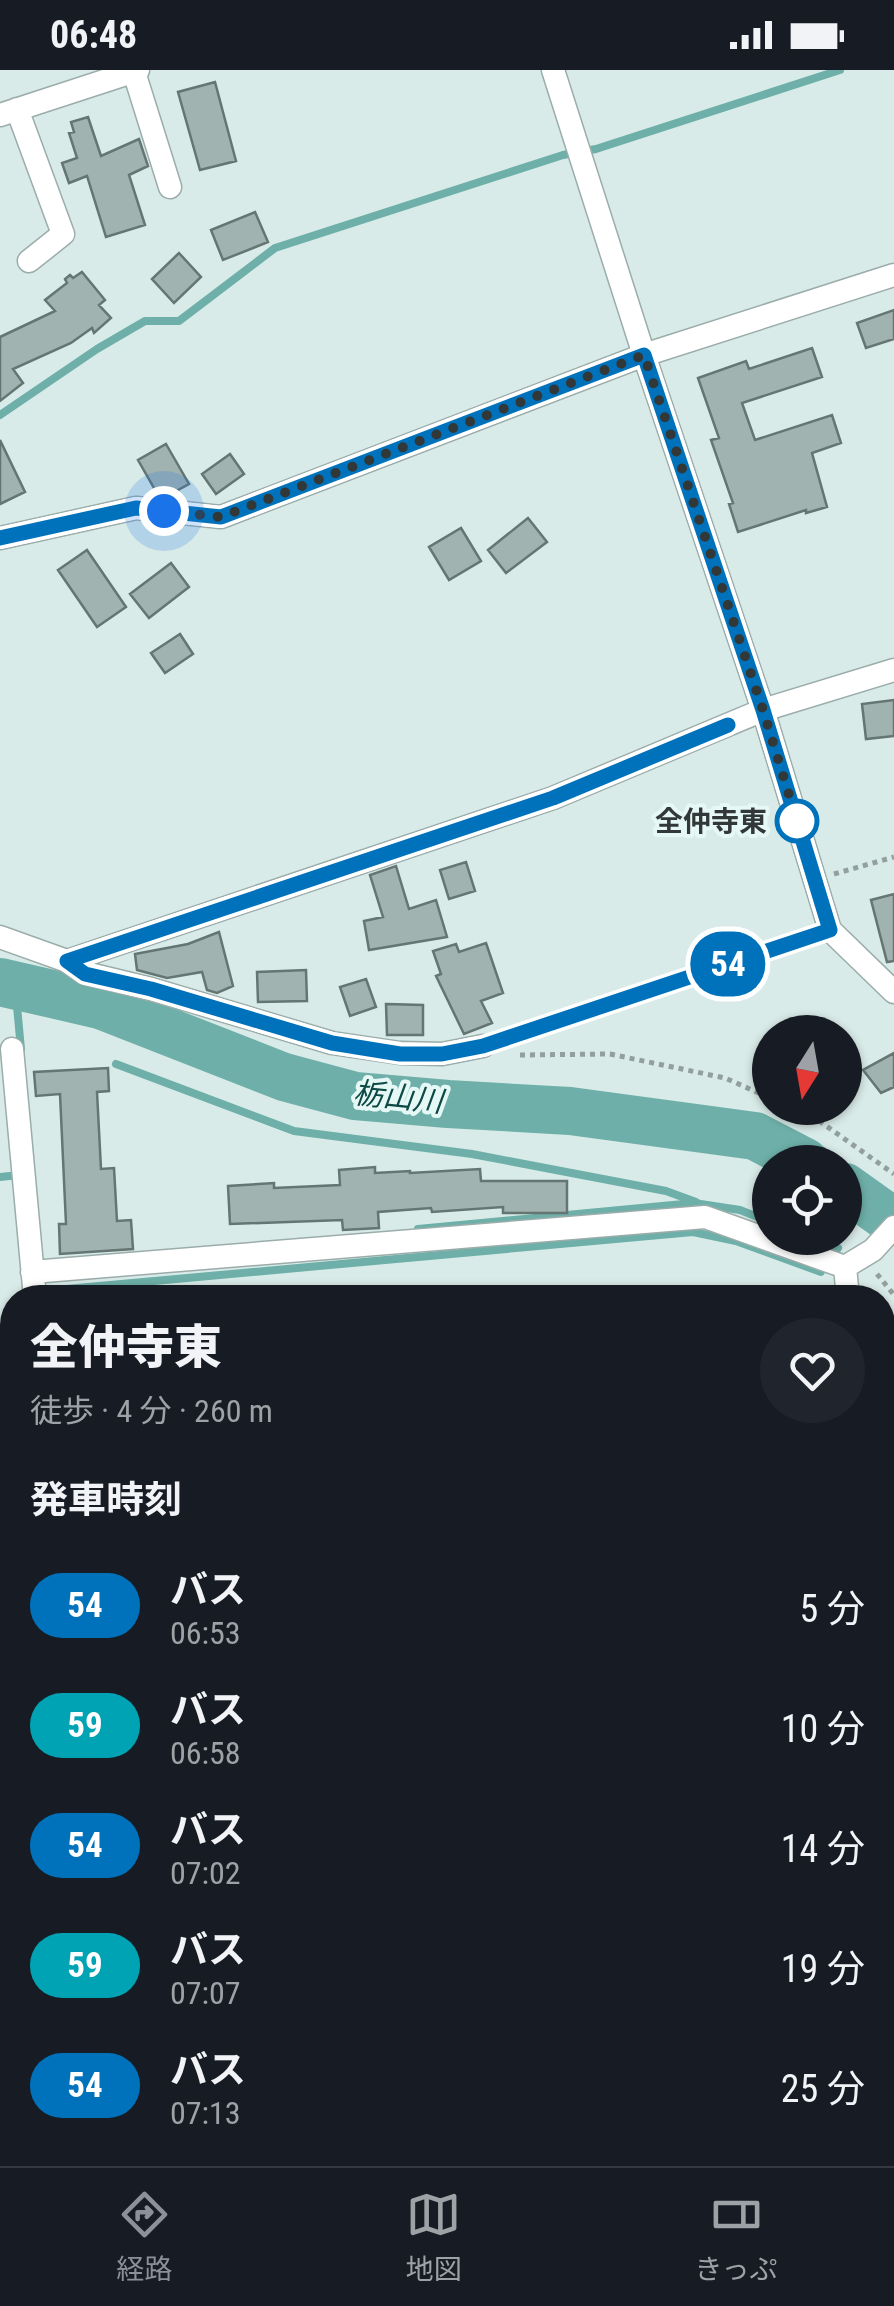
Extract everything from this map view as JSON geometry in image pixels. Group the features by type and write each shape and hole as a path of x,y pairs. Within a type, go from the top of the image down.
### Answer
{"street":[{"path":"553,70 763,710 830,930 894,992"},
{"path":"29,261 64,234 9,112 136,71 170,187"},
{"path":"0,538 136,508 221,517 644,355 894,275"},
{"path":"67,961 553,798 763,710 894,670"},
{"path":"0,936 67,961 85,974 151,989 332,1043 400,1054 442,1054 476,1048"},
{"path":"12,1049 10,1157 33,1285"},
{"path":"32,1272 706,1217 845,1267"},
{"path":"845,1267 873,1250 894,1227"},
{"path":"845,1267 847,1285"}],"lane":[{"path":"476,1048 830,930"}],"path":[{"path":"814,879 894,856"},
{"path":"476,1048 503,1055 610,1054 725,1078 752,1090"},
{"path":"825,1125 894,1174"}],"building":[{"path":"215,82 236,161 200,170 178,92"},
{"path":"88,117 101,156 139,139 148,166 129,175 145,225 106,237 87,176 69,183 62,163 77,158 69,133 74,132 71,122"},
{"path":"255,212 268,242 223,260 211,230"},
{"path":"179,253 201,277 174,303 152,279"},
{"path":"82,272 105,300 99,305 111,318 94,333 92,328 71,343 13,369 23,383 0,401 0,337 55,311 45,300 67,283 65,279 70,275 73,278"},
{"path":"894,310 894,339 866,348 857,323"},
{"path":"812,348 822,377 742,403 755,440 832,415 841,443 812,453 827,507 738,532 729,504 733,503 711,440 719,438 698,378 746,361 749,369"},
{"path":"0,440 25,492 0,504"},
{"path":"166,444 189,484 167,496 158,495 138,460"},
{"path":"230,454 244,474 216,494 202,474"},
{"path":"528,518 547,542 506,573 488,550"},
{"path":"461,528 481,561 449,580 429,547"},
{"path":"87,550 126,607 97,627 58,570"},
{"path":"171,563 189,587 149,618 130,594"},
{"path":"180,634 193,654 165,673 151,653"},
{"path":"894,700 894,736 866,739 862,704"},
{"path":"466,862 475,891 449,899 440,870"},
{"path":"396,866 409,909 436,900 447,937 369,950 364,921 383,917 370,875"},
{"path":"894,894 894,961 887,962 871,900"},
{"path":"219,932 233,986 217,993 207,990 202,972 167,978 137,970 135,954 188,944"},
{"path":"486,943 503,993 481,1001 492,1023 464,1034 436,976 441,974 433,951 456,944 459,952"},
{"path":"306,970 307,1001 258,1002 257,972"},
{"path":"366,979 376,1007 350,1016 340,987"},
{"path":"386,1004 423,1005 423,1035 387,1035"},
{"path":"894,1053 894,1087 881,1093 863,1070"},
{"path":"108,1068 109,1091 97,1092 101,1169 114,1168 117,1221 131,1220 133,1249 60,1254 59,1224 66,1224 60,1094 36,1096 34,1072"},
{"path":"375,1167 375,1173 480,1169 481,1181 567,1181 567,1213 503,1213 503,1207 378,1212 379,1228 343,1230 342,1220 230,1224 228,1186 340,1185 339,1170"}],"waterway":[{"path":"0,415 145,321 179,321 275,248 840,70"},
{"name":"栃山川","path":"0,982 100,1005 284,1077 355,1096 570,1111 755,1136 772,1145"},
{"path":"15,985 21,1049"},
{"path":"116,1064 294,1131 472,1154 666,1191 696,1202"},
{"path":"0,1177 19,1175"},
{"name":"栃山川","path":"862,1199 894,1222"},
{"path":"418,1229 694,1203 752,1215"},
{"path":"110,1285 693,1232 736,1241 821,1272"}],"bus line":[{"name":"54","path":"0,538 136,508 221,517 644,355 763,710 830,930 483,1046 442,1054 400,1054 332,1043 151,989 85,974 67,961 553,798 728,725"}],"place":[{"name":"全仲寺東","path":"797,821"}],"route":[{"path":"164,511 221,517 644,355 797,821"}]}
